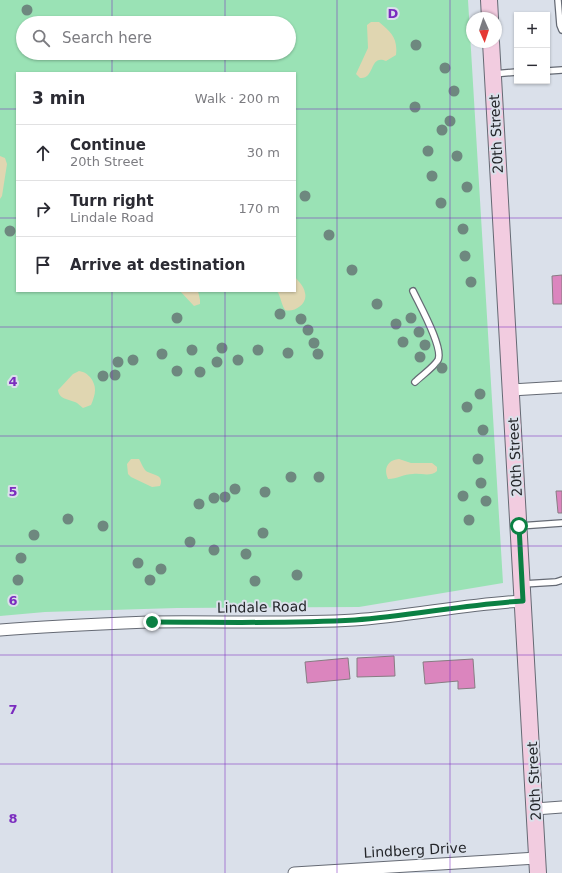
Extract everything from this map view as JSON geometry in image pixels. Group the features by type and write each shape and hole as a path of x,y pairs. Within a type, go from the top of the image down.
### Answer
{"street":[{"path":"489,0 490,12"},
{"name":"20th Street","path":"491,48 538,865"},
{"path":"511,390 562,387"},
{"name":"Lindale Road","path":"0,630 152,622 293,622 356,620 495,602 523,601"},
{"path":"535,809 562,807"},
{"name":"Lindberg Drive","path":"294,873 538,865"}],"lane":[{"path":"558,0 560,26 562,30"},
{"path":"550,71 562,70"},
{"path":"493,74 514,72"},
{"path":"413,291 436,338 440,354 437,361 415,382"},
{"path":"519,526 562,523"},
{"path":"522,584 556,582 562,580"}],"green space":[{"path":"0,0 468,0 469,12 466,12 466,48 471,48 503,583 359,607 177,608 45,612 0,616"}],"sand":[{"path":"371,22 379,22 390,32 395,40 396,55 386,61 377,61 365,78 360,78 356,74 368,48 367,25"},
{"path":"0,156 5,158 7,164 2,196 0,199"},
{"path":"296,278 304,288 304,301 300,307 296,309 289,311 285,310 277,292 296,292"},
{"path":"181,292 198,292 200,304 194,306"},
{"path":"79,371 86,373 90,377 95,388 95,394 91,405 83,408 77,403 60,396 58,390 73,374"},
{"path":"131,459 139,459 145,470 157,475 161,479 160,486 152,487 131,477 128,474 127,464"},
{"path":"399,459 411,463 432,463 437,467 437,471 432,474 410,474 388,479 386,468 389,463"}],"building":[{"path":"562,275 562,304 553,304 552,276"},
{"path":"556,491 562,491 562,513 558,513"},
{"path":"394,656 395,676 357,677 357,658"},
{"path":"348,658 350,679 307,683 305,662"},
{"path":"473,659 475,688 458,689 458,681 425,684 423,662"}],"route":[{"path":"152,622 293,622 356,620 495,602 523,601 519,526"}]}
